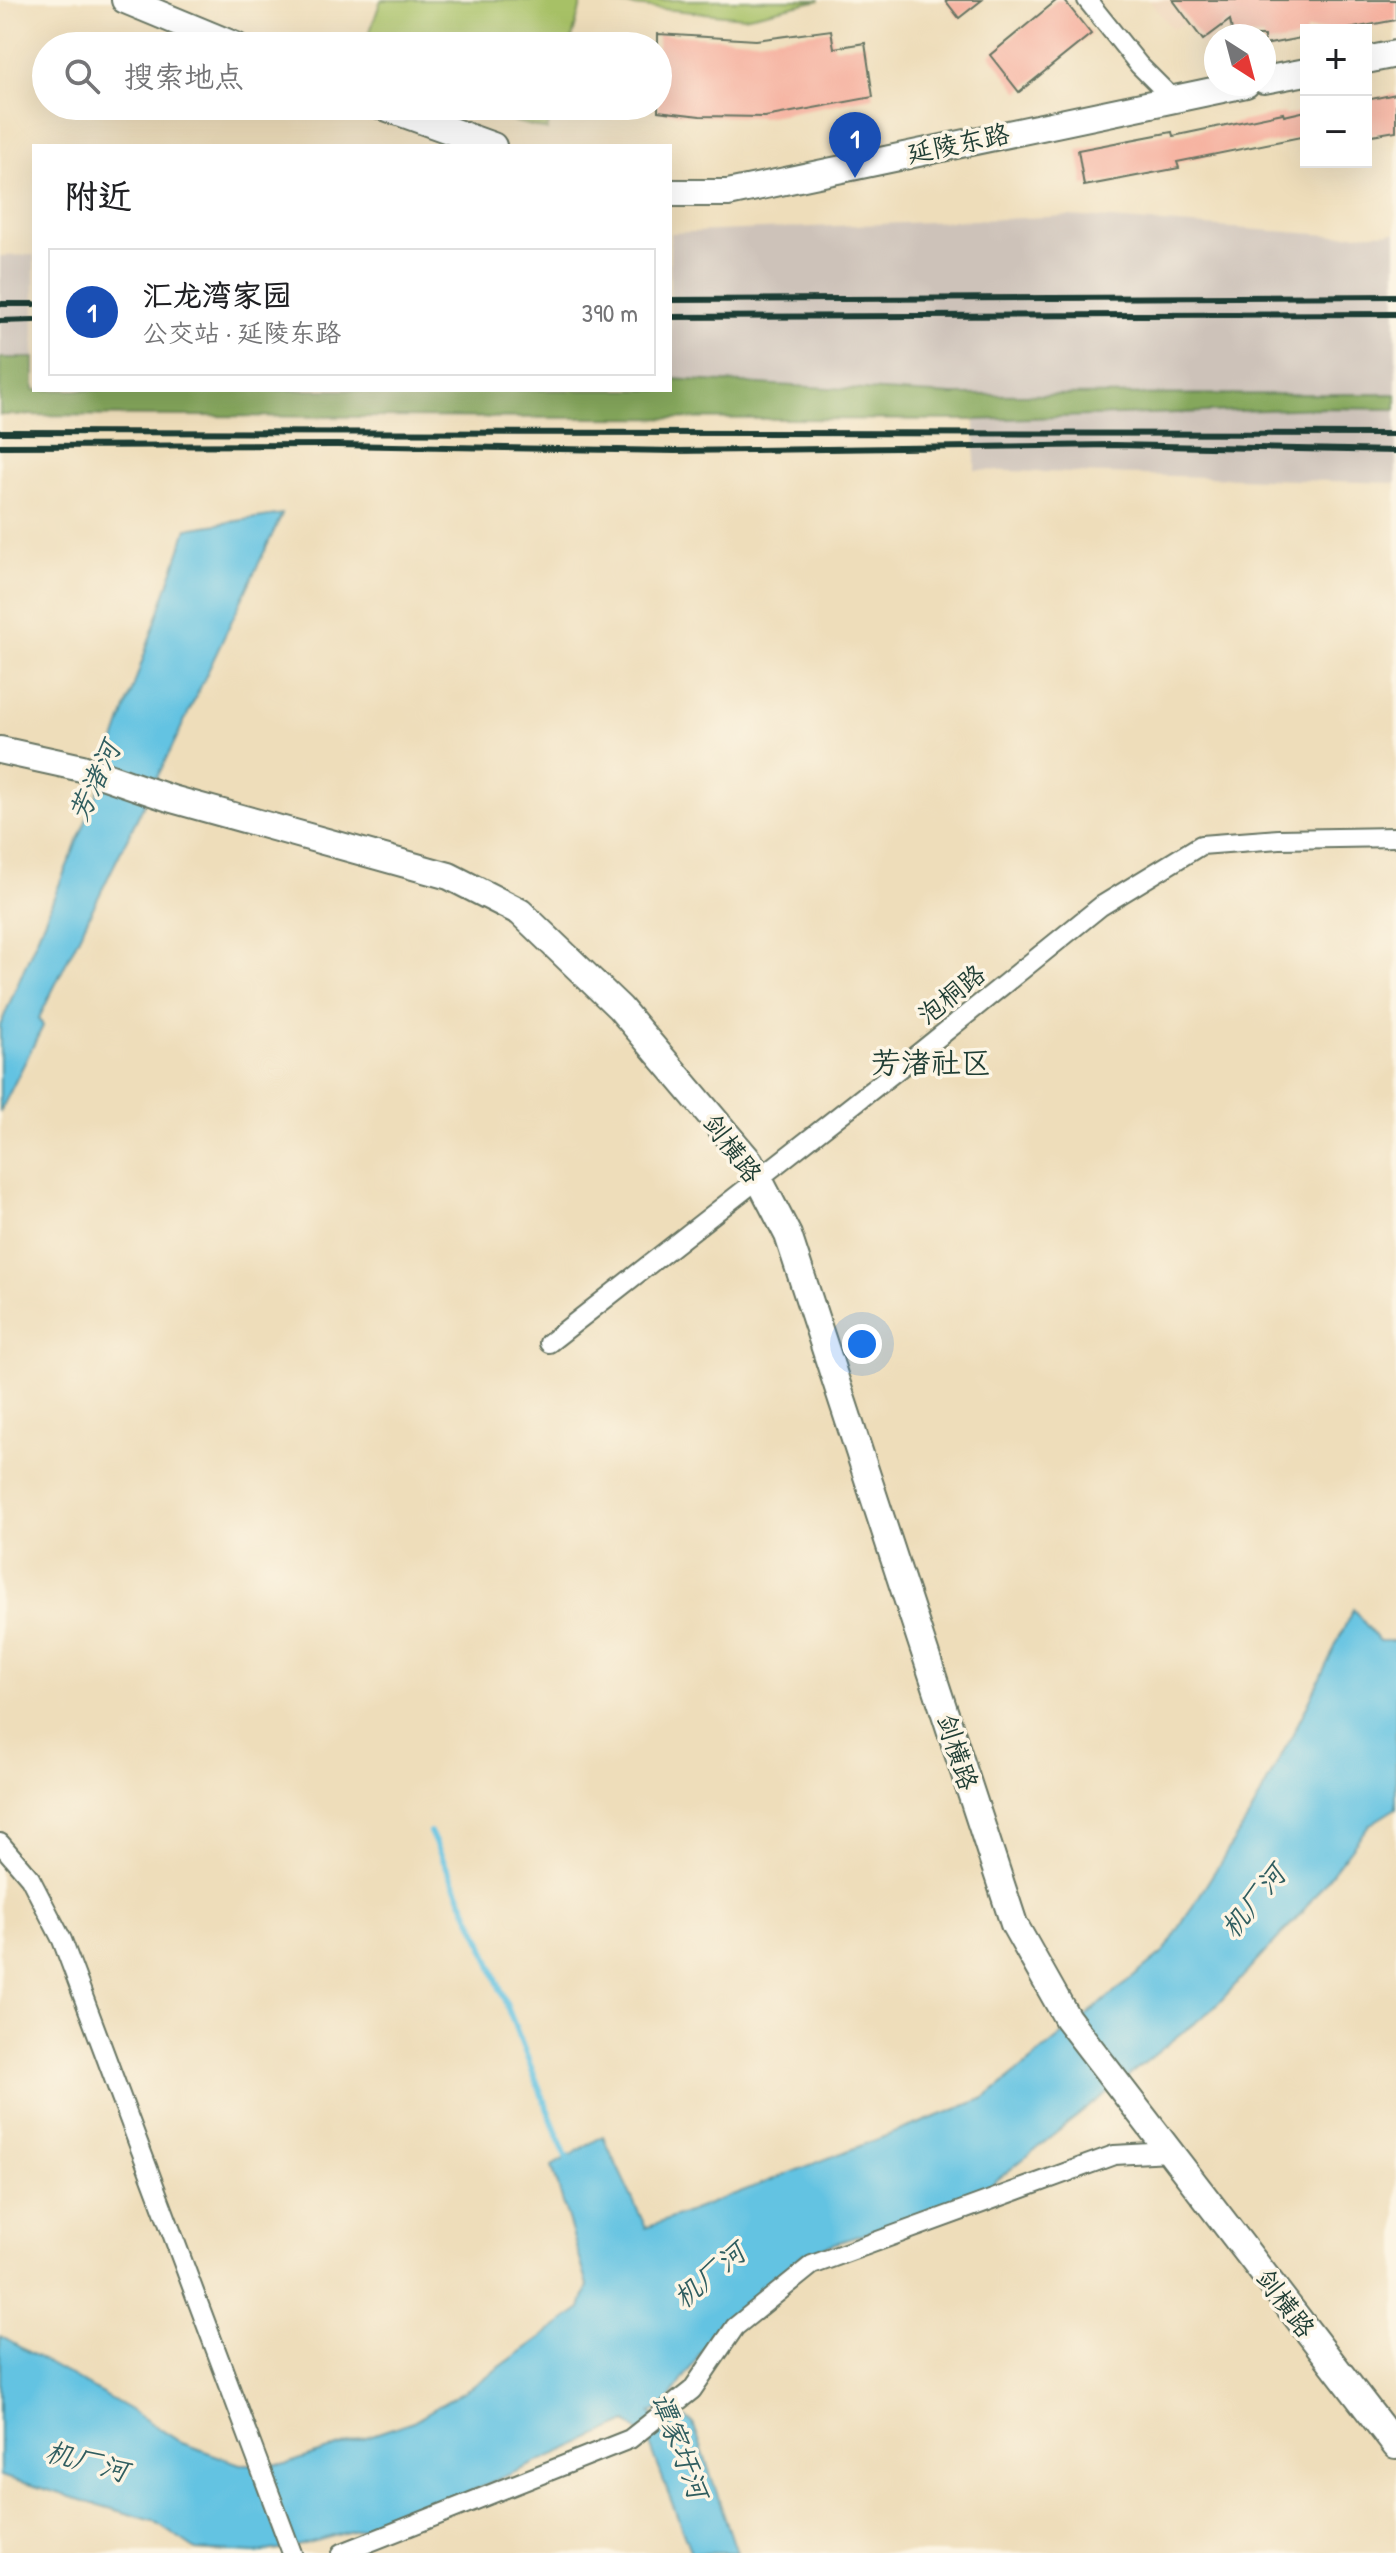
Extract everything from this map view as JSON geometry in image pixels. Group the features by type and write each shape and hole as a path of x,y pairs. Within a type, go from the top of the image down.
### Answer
{"street":[{"path":"125,0 202,32"},
{"path":"1087,0 1139,65 1173,99"},
{"path":"1372,59 1396,54"},
{"path":"1276,78 1300,73"},
{"name":"延陵东路","path":"672,193 728,193 1204,93"},
{"path":"421,120 487,144"},
{"name":"剑横路","path":"0,750 82,768 172,799 449,876 520,912 620,1008 750,1162 788,1235 1014,1924 1067,2018 1396,2446"},
{"name":"泡桐路","path":"549,1343 1101,906 1201,845 1279,839 1396,837"},
{"path":"0,1843 30,1878 62,1940 292,2553"},
{"path":"342,2553 630,2439 692,2390 735,2327 812,2265 1114,2155 1170,2152"}],"shaded area":[{"path":"1149,0 1396,0 1396,24 1372,30 1372,24 1300,24 1300,45 1276,50 1276,24 1204,24 1202,47 1184,24 1172,29"},
{"path":"1069,216 1330,235 1396,232 1396,394 952,395 672,379 672,233"},
{"path":"32,255 32,358 0,358 0,256"},
{"path":"1320,408 1396,409 1396,483 975,470 975,420"}],"green space":[{"path":"381,0 820,0 744,17 582,1 574,32 370,32"},
{"path":"508,120 550,120 547,130"},
{"path":"0,358 32,358 32,392 672,392 672,379 952,395 1396,394 1396,409 1320,408 975,420 0,415"}],"water":[{"path":"282,514 39,1018 43,1026 0,1112 0,1026 96,797 187,529"},
{"path":"1353,1609 1379,1641 1396,1641 1396,1808 1369,1825 1303,1911 1216,2006 973,2199 805,2253 716,2329 666,2405 651,2413 667,2427 683,2417 693,2423 737,2553 691,2553 649,2442 628,2422 429,2510 286,2549 255,2553 196,2550 153,2521 0,2476 0,2336 129,2409 182,2443 240,2464 287,2464 413,2421 476,2384 581,2309 588,2286 552,2166 603,2136 646,2228 985,2098 1164,1952 1252,1812"}],"building":[{"path":"945,0 982,0 959,18"},
{"path":"1057,0 1064,0 1091,34 1019,92 990,55"},
{"path":"1173,0 1396,0 1396,20 1372,25 1300,24 1300,38 1276,43 1276,24 1231,24 1230,20 1225,24 1204,24 1203,40"},
{"path":"831,30 834,48 865,43 873,97 765,117 672,113 672,35 756,40"},
{"path":"1396,94 1396,131 1372,135 1372,99"},
{"path":"1300,112 1300,137 1177,162 1179,168 1084,186 1078,150 1172,132 1173,136 1283,113 1284,116"}],"waterway":[{"path":"430,1832 481,1940 569,2164"}],"railway":[{"path":"672,300 1396,296"},
{"path":"0,304 32,304"},
{"path":"672,317 1396,314"},
{"path":"0,321 32,320"},
{"path":"0,432 1396,434"},
{"path":"0,446 336,445 675,451 1114,445 1396,451"}],"place":[{"name":"汇龙湾家园","path":"855,178"}],"district":[{"name":"芳渚社区","path":"931,1062"}],"water label":[{"name":"芳渚河","path":"94,781"},
{"name":"机厂河","path":"1253,1901"},
{"name":"机厂河","path":"709,2275"},
{"name":"谭家圩河","path":"680,2445"},
{"name":"机厂河","path":"87,2461"}]}
